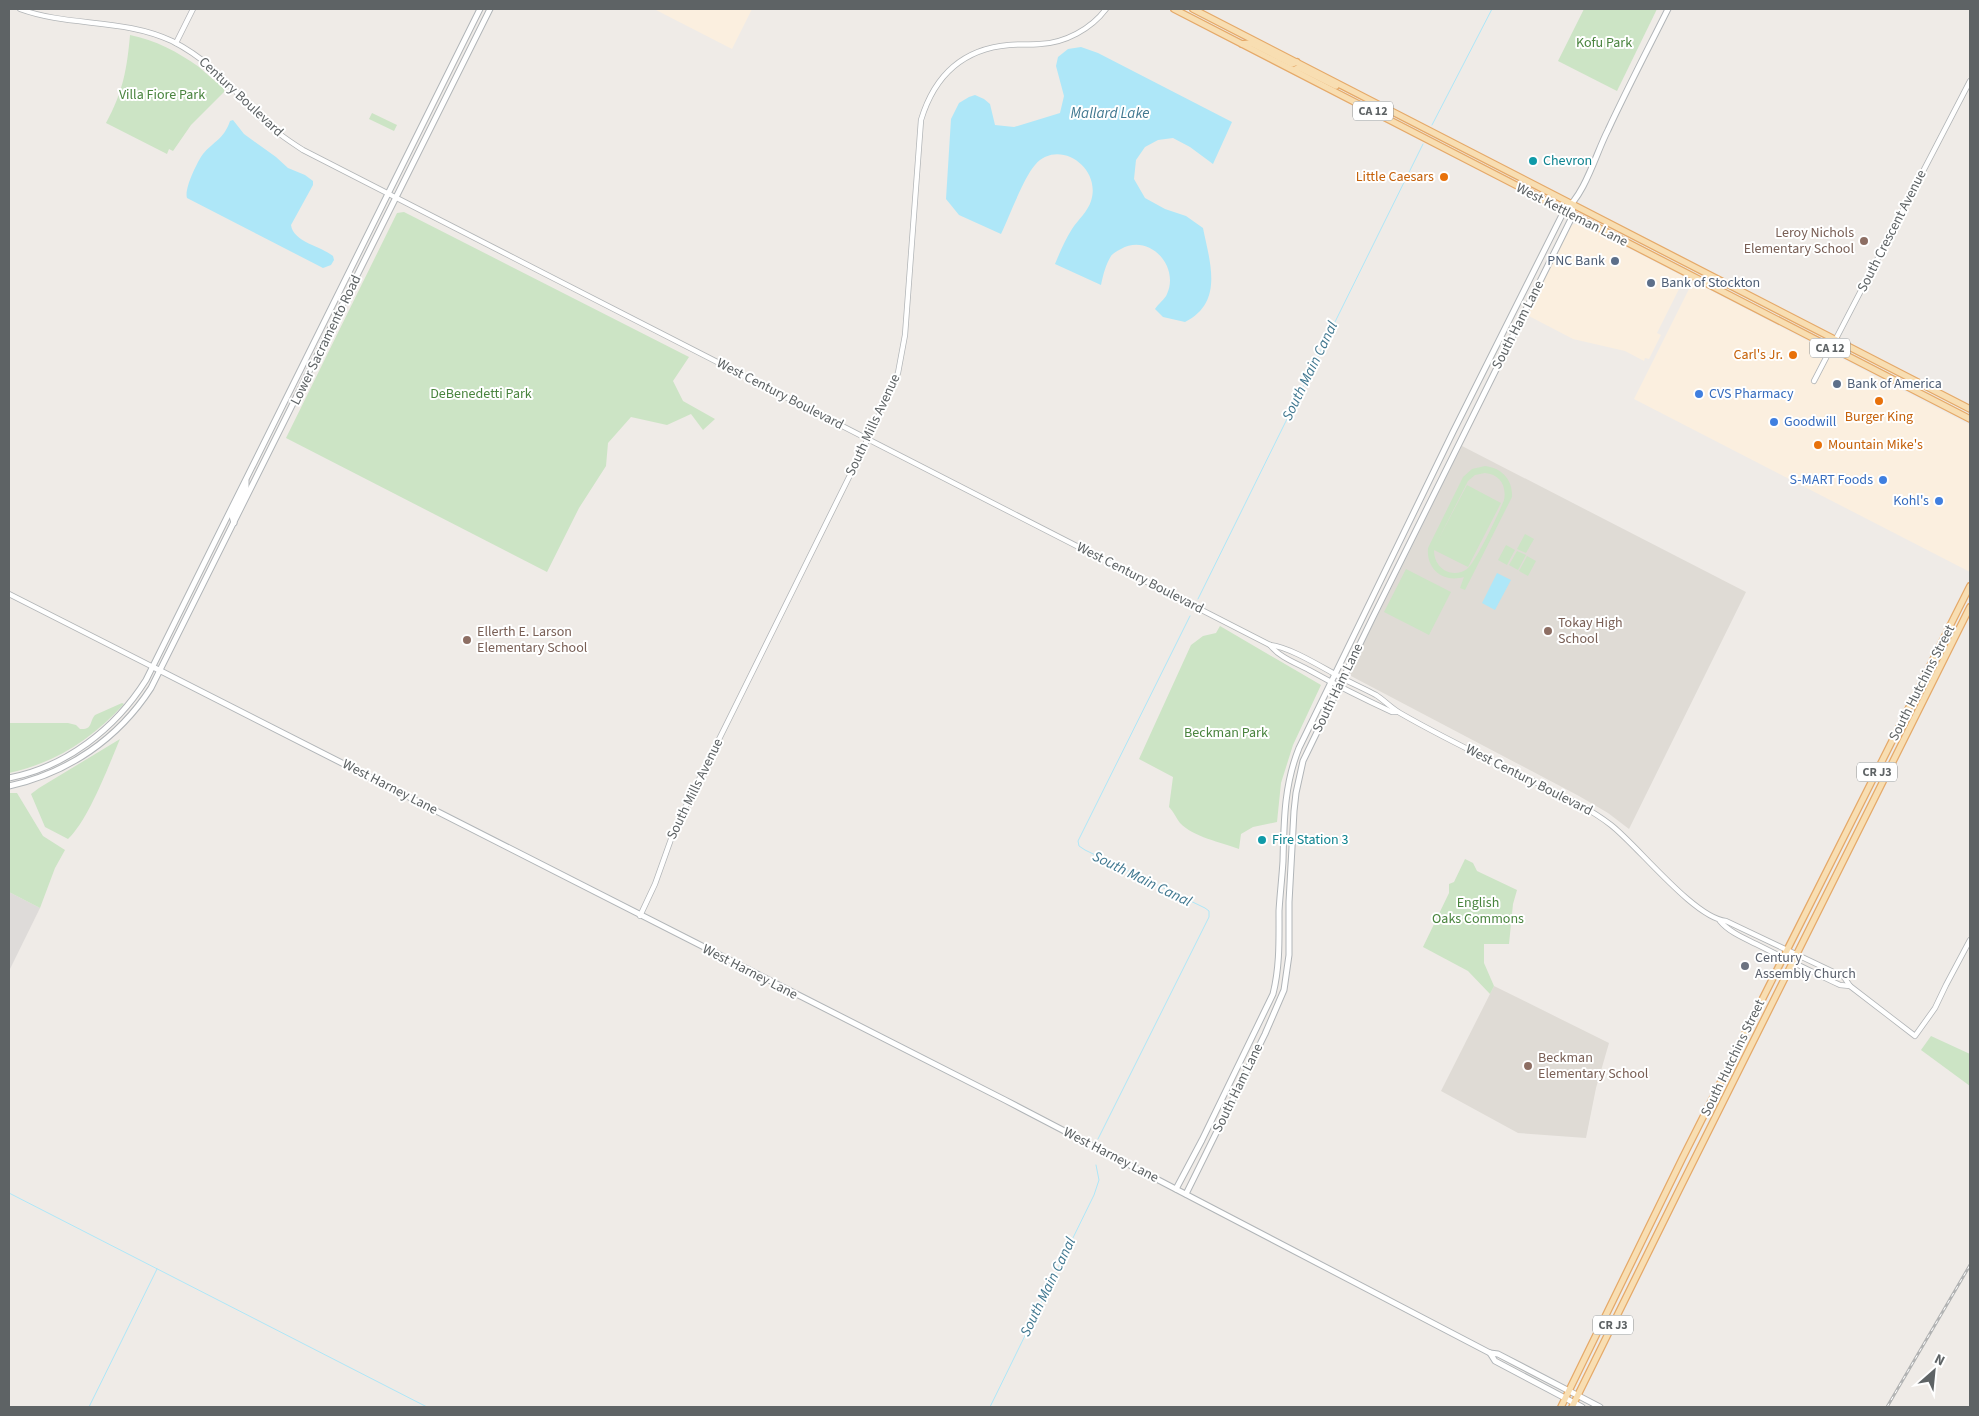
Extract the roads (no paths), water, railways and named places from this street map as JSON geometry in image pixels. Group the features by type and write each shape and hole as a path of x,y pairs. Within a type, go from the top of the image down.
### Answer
{"main road":[{"name":"Lower Sacramento Road","path":"9,778 36,770 63,758 98,735 126,708 141,687 153,667 480,9"},
{"name":"Lower Sacramento Road","path":"9,786 32,781 64,768 100,745 132,714 146,696 161,671 490,9"},
{"name":"West Kettleman Lane","path":"1174,9 1970,419"},
{"name":"West Kettleman Lane","path":"1193,9 1970,409"},
{"name":"South Ham Lane","path":"1176,1189 1257,1030 1273,994 1278,975 1280,953 1279,910 1284,811 1289,779 1299,748 1453,432 1564,211 1572,204 1668,9"},
{"path":"1242,44 1250,43 1292,64 1297,62"},
{"path":"1294,70 1300,68 1338,88 1348,88"},
{"path":"1572,204 1573,215"},
{"name":"South Ham Lane","path":"1186,1194 1265,1034 1284,990 1289,955 1289,902 1296,793 1303,761 1342,678 1573,215"},
{"path":"1942,405 1962,405"},
{"path":"234,523 232,516 246,488 246,480"},
{"name":"South Hutchins Street","path":"1565,1398 1786,951 1970,586"},
{"name":"South Hutchins Street","path":"1578,1396 1970,607"},
{"name":"West Harney Lane","path":"153,667 1186,1194 1490,1354 1495,1361 1565,1398 1573,1405 1582,1407"},
{"name":"West Harney Lane","path":"1490,1354 1498,1354 1600,1407"},
{"name":"CR J3","path":"1573,1405 1578,1396"},
{"name":"CR J3","path":"1561,1407 1565,1398"}],"street":[{"name":"Century Boulevard","path":"20,9 56,19 131,27 176,43 213,68 264,122 287,140 315,157 397,197"},
{"path":"176,43 193,9"},
{"name":"South Mills Avenue","path":"640,916 655,884 675,828 867,438 901,363 905,335 921,120 930,94 946,72 970,56 1007,45 1042,44 1063,40 1087,26 1106,9"},
{"name":"South Crescent Avenue","path":"1814,381 1970,81"},
{"name":"West Century Boulevard","path":"397,197 506,255 1270,645 1285,649 1376,695 1397,712 1570,799 1612,826 1690,900 1720,921 1724,926 1793,963 1840,985 1850,986"},
{"name":"West Harney Lane","path":"9,594 153,667"},
{"name":"West Century Boulevard","path":"1270,645 1274,650 1292,661 1331,682 1392,712 1397,712"},
{"name":"West Century Boulevard","path":"1720,921 1726,921 1844,977 1850,986 1915,1036 1933,1013 1970,940"}],"water":[{"name":"Mallard Lake","path":"1081,47 1098,53 1232,122 1213,164 1190,147 1173,138 1158,140 1145,147 1136,160 1134,179 1145,198 1165,209 1186,216 1203,228 1211,268 1210,293 1205,304 1197,314 1185,322 1163,317 1155,309 1166,296 1170,283 1169,272 1165,263 1151,249 1141,245 1131,245 1114,253 1106,266 1101,285 1055,264 1069,233 1091,201 1093,189 1090,177 1076,160 1055,154 1044,157 1035,165 1001,234 959,215 946,199 951,119 959,103 975,95 990,104 995,125 1014,127 1060,113 1064,96 1056,66 1058,57 1068,49"},
{"path":"233,120 244,134 288,168 305,175 313,181 313,185 291,225 293,231 302,240 333,256 334,260 331,265 323,268 187,198 187,188 200,158 222,136 230,121"},
{"path":"1497,573 1511,580 1495,610 1482,603"}],"waterway":[{"path":"1432,125 1492,9"},
{"name":"South Main Canal","path":"1198,599 1423,144"},
{"name":"South Main Canal","path":"1098,1139 1209,917 1209,911 1085,850 1079,846 1078,841 1190,616"},
{"name":"South Main Canal","path":"990,1407 1094,1195 1099,1180 1096,1165"},
{"path":"9,1193 427,1407"},
{"path":"89,1407 157,1269"}],"railway":[{"path":"1887,1407 1970,1265"}],"place":[{"name":"Chevron","path":"1533,161"},
{"name":"Little Caesars","path":"1444,177"},
{"name":"Leroy Nichols Elementary School","path":"1864,241"},
{"name":"PNC Bank","path":"1615,261"},
{"name":"Bank of Stockton","path":"1651,283"},
{"name":"Carl's Jr.","path":"1793,355"},
{"name":"Bank of America","path":"1837,384"},
{"name":"CVS Pharmacy","path":"1699,394"},
{"name":"Burger King","path":"1879,401"},
{"name":"Goodwill","path":"1774,422"},
{"name":"Mountain Mike's","path":"1818,445"},
{"name":"S-MART Foods","path":"1883,480"},
{"name":"Kohl's","path":"1939,501"},
{"name":"Tokay High School","path":"1548,631"},
{"name":"Ellerth E. Larson Elementary School","path":"467,640"},
{"name":"Fire Station 3","path":"1262,840"},
{"name":"Century Assembly Church","path":"1745,966"},
{"name":"Beckman Elementary School","path":"1528,1066"}],"park label":[{"name":"Kofu Park","path":"1604,43"},
{"name":"Villa Fiore Park","path":"162,95"},
{"name":"DeBenedetti Park","path":"481,394"},
{"name":"Beckman Park","path":"1226,733"},
{"name":"English Oaks Commons","path":"1478,912"}]}
